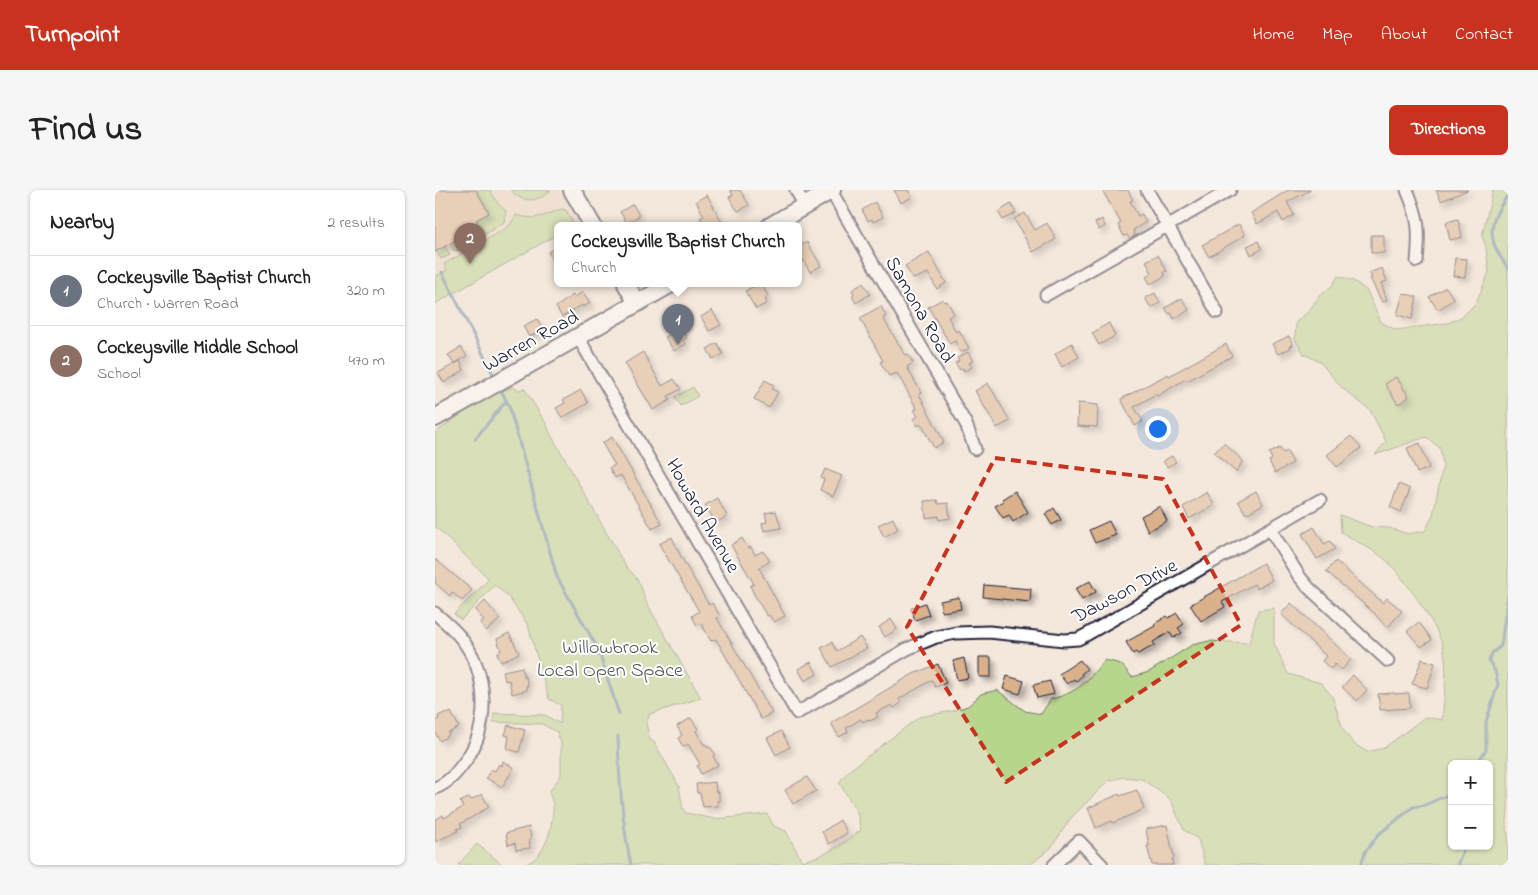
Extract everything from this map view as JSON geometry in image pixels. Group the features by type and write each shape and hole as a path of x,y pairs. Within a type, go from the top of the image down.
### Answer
{"street":[{"path":"572,190 591,222"},
{"path":"796,190 805,206"},
{"path":"777,222 832,190"},
{"name":"Samona Road","path":"832,190 966,424 975,449"},
{"path":"1147,190 1217,312"},
{"path":"1046,295 1230,190"},
{"path":"1407,190 1419,227 1417,261"},
{"path":"628,287 637,303"},
{"name":"Warren Road","path":"435,418 666,287"},
{"name":"Howard Avenue","path":"578,337 797,713"},
{"name":"Dawson Drive","path":"797,713 907,649 936,637 975,632 1064,640 1086,636 1320,500"},
{"path":"1270,529 1299,576 1309,588 1388,661"},
{"path":"435,613 461,638 472,655 479,670 484,707 477,741 468,756 451,778 435,788"},
{"path":"1054,865 1079,841 1102,865"}],"highlighted area":[{"path":"995,458 1163,479 1241,625 1006,782 907,627"}],"shaded area":[{"path":"435,190 561,190 579,222 554,222 554,236 435,304"}],"green space":[{"path":"476,190 490,190 499,205 506,211 504,222 484,235 476,220 489,213"},
{"path":"511,190 551,190 542,197 531,200 520,198"},
{"name":"Willowbrook Local Open Space","path":"1493,190 1508,190 1508,811 1506,829 1508,834 1508,865 1205,865 1198,839 1184,830 1170,799 1142,779 1124,777 1108,781 1071,818 1051,848 1030,865 524,865 538,856 549,835 553,809 549,792 561,775 561,743 557,732 542,724 493,722 494,713 545,715 560,724 561,705 549,699 528,625 509,598 495,585 461,620 454,614 489,579 435,526 435,433 473,407 502,391 513,387 519,390 524,388 547,425 626,567 638,582 645,600 701,698 650,714 646,723 650,740 654,742 679,786 683,809 686,813 715,819 767,814 774,826 786,831 802,861 827,853 861,830 857,812 839,782 851,769 919,717 968,706 981,694 997,690 1025,711 1041,714 1051,699 1069,693 1082,685 1105,660 1121,664 1132,677 1149,672 1192,645 1209,641 1249,643 1258,610 1274,608 1274,643 1288,674 1321,683 1332,696 1343,729 1353,743 1367,752 1384,748 1425,717 1442,720 1446,668 1444,651 1436,630 1411,591 1387,561 1371,549 1341,532 1340,515 1372,527 1389,528 1408,534 1425,531 1433,515 1443,465 1440,448 1426,437 1375,455 1386,441 1370,410 1342,388 1320,362 1304,354 1295,339 1296,322 1309,311 1319,296 1332,286 1338,276 1354,281 1367,291 1381,322 1396,330 1448,323 1463,316 1476,303 1489,272 1486,247 1482,236"},
{"path":"566,210 572,222 554,222 554,236 435,304 435,277 447,270 444,264 505,229 516,215 538,217"},
{"path":"475,229 478,239 457,251 453,250 449,243"},
{"path":"445,246 450,255 441,259 436,251"},
{"path":"693,387 698,396 681,406 675,397"},
{"path":"477,844 503,865 458,865"}],"building":[{"path":"435,190 476,190 489,213 476,220 480,226 435,252"},
{"path":"730,190 740,190 749,205 739,211 737,210 729,197 733,195"},
{"path":"894,190 908,190 912,197 901,203"},
{"path":"1102,190 1128,190 1133,200 1130,201 1138,216 1142,214 1146,222 1133,230 1135,235 1130,239 1127,235 1124,236 1118,225 1121,223"},
{"path":"1288,190 1311,190 1287,202 1294,215 1283,222 1278,212 1257,224 1251,213"},
{"path":"1436,190 1468,190 1441,201"},
{"path":"707,195 722,222 702,222 700,218 704,216 696,201"},
{"path":"875,202 883,217 873,222 872,219 868,221 862,210"},
{"path":"633,204 639,216 626,222 620,212"},
{"path":"1011,204 1016,213 1003,220 998,212"},
{"path":"1025,213 1035,230 1047,223 1056,239 1033,252 1014,219"},
{"path":"1102,219 1105,226 1099,230 1095,223"},
{"path":"1458,219 1462,237 1450,240 1446,222"},
{"path":"1239,224 1245,235 1209,257 1202,245"},
{"path":"1371,235 1384,235 1384,253 1371,253"},
{"path":"1258,241 1262,249 1251,255 1247,246"},
{"path":"807,242 821,266 810,272 802,258 802,245"},
{"path":"554,248 554,262 548,252"},
{"path":"929,252 946,283 937,289 928,273 913,279 905,266"},
{"path":"1158,255 1167,271 1164,272 1165,276 1150,284 1146,277 1152,273 1146,261"},
{"path":"1455,258 1467,259 1465,277 1453,276"},
{"path":"1382,268 1387,281 1381,283 1387,300 1382,302 1369,273"},
{"path":"863,283 870,294 856,303 852,296 854,294 852,290"},
{"path":"752,287 763,287 768,296 765,298 767,303 756,309 745,291"},
{"path":"1446,287 1454,299 1438,310 1429,297"},
{"path":"583,292 590,303 583,307 582,305 562,317 556,307 573,295 574,297"},
{"path":"1155,293 1160,303 1151,308 1145,298"},
{"path":"1403,293 1417,297 1412,319 1397,315"},
{"path":"1182,298 1189,310 1174,319 1165,308"},
{"path":"943,299 944,302 947,301 954,314 948,317 956,332 959,330 969,348 961,353 955,341 950,344 928,307"},
{"path":"881,306 886,316 883,318 905,355 908,354 913,363 907,367 944,442 934,448 921,424 918,426 913,419 918,416 914,410 917,409 897,373 889,376 880,362 883,361 860,318"},
{"path":"712,310 721,325 709,331 701,317"},
{"path":"537,319 543,330 529,337 523,326"},
{"path":"1109,323 1115,336 1099,345 1092,333"},
{"path":"681,328 687,338 683,340 686,344 674,351 665,337"},
{"path":"1289,336 1293,345 1290,346 1291,348 1278,354 1272,344"},
{"path":"717,343 723,354 713,359 707,349"},
{"path":"1072,343 1079,357 1062,367 1055,354"},
{"path":"1226,344 1232,356 1134,407 1143,421 1135,426 1121,399 1168,374 1169,376"},
{"path":"461,347 467,356 454,364 448,355"},
{"path":"643,352 662,386 674,379 681,389 668,396 670,400 653,410 625,363"},
{"path":"968,352 973,361 969,363 972,367 964,371 963,368 960,370 955,363 959,361 957,358"},
{"path":"460,361 464,370 444,383 438,373"},
{"path":"1396,377 1409,397 1398,404 1385,384"},
{"path":"765,380 774,385 772,389 778,392 769,408 754,399"},
{"path":"988,383 1010,421 997,428 975,391"},
{"path":"581,390 588,403 562,418 556,408 565,403 563,400"},
{"path":"1078,403 1098,405 1097,427 1077,426"},
{"path":"1351,436 1361,448 1337,467 1327,455"},
{"path":"612,437 662,524 652,529 621,475 615,478 609,468 615,465 602,443"},
{"path":"1224,443 1243,461 1236,472 1214,453"},
{"path":"1420,443 1429,468 1417,473 1407,448"},
{"path":"1280,448 1283,453 1287,451 1293,463 1275,473 1269,461 1272,459 1269,453"},
{"path":"1172,456 1176,462 1167,467 1163,461"},
{"path":"825,469 842,476 833,496 820,490 824,479 821,478"},
{"path":"1399,484 1410,489 1401,512 1390,507"},
{"path":"1015,491 1028,512 1013,522 1009,515 1003,518 995,506"},
{"path":"1256,491 1263,504 1246,514 1238,501"},
{"path":"1207,492 1214,505 1189,519 1183,507"},
{"path":"717,498 727,516 716,523 705,505"},
{"path":"937,500 938,504 948,503 950,518 939,520 939,516 926,518 924,501"},
{"path":"1160,506 1167,521 1148,531 1141,516"},
{"path":"1054,508 1061,520 1052,525 1045,514"},
{"path":"776,511 781,528 764,531 762,523 767,522 765,513"},
{"path":"893,518 898,529 884,537 878,525"},
{"path":"1109,521 1116,535 1095,543 1089,530"},
{"path":"1314,527 1324,544 1330,541 1335,549 1317,559 1302,534"},
{"path":"672,537 681,557 709,605 712,603 720,616 717,618 772,713 761,719 716,639 711,641 701,623 696,624 692,616 699,611 659,544"},
{"path":"742,538 748,548 751,547 755,555 763,551 770,561 759,568 785,616 774,622 769,615 767,616 755,596 750,586 754,584 731,545"},
{"path":"435,559 472,590 462,601 452,592 450,596 435,583"},
{"path":"1336,561 1383,603 1387,598 1402,611 1387,628 1374,613 1326,571"},
{"path":"1263,563 1272,580 1257,589 1254,584 1222,602 1225,607 1201,621 1190,605"},
{"path":"1090,581 1096,592 1082,600 1075,589"},
{"path":"984,585 1031,589 1030,602 983,597"},
{"path":"959,597 961,609 942,612 940,601"},
{"path":"485,601 500,619 486,631 480,623 484,620 475,610"},
{"path":"925,603 929,615 915,620 911,608"},
{"path":"1291,603 1351,659 1342,670 1335,664 1331,669 1322,661 1326,656 1281,614"},
{"path":"1177,613 1184,624 1178,628 1182,633 1173,638 1170,632 1153,642 1155,645 1138,654 1136,652 1133,654 1126,642 1155,626 1154,624 1167,616 1168,618"},
{"path":"891,619 897,629 885,637 879,627"},
{"path":"1419,622 1432,640 1421,647 1407,631"},
{"path":"509,633 519,653 501,662 497,653 501,651 497,639"},
{"path":"860,637 867,648 832,667 821,648 832,642 837,651"},
{"path":"979,657 991,657 991,677 979,677"},
{"path":"964,658 968,678 957,680 953,661"},
{"path":"1422,659 1435,663 1427,688 1412,684"},
{"path":"1080,660 1087,669 1076,681 1074,679 1067,684 1059,674"},
{"path":"811,662 817,674 805,681 798,669"},
{"path":"938,664 946,683 935,687 932,680 899,699 901,703 894,708 892,705 876,713 878,717 863,722 861,719 846,728 848,732 839,737 831,723 913,674"},
{"path":"522,667 528,686 526,686 527,690 512,694 509,680 505,681 503,671"},
{"path":"1353,675 1367,690 1357,701 1342,687"},
{"path":"1007,676 1024,681 1020,694 1003,689"},
{"path":"1050,681 1054,694 1037,698 1033,685"},
{"path":"1409,693 1410,708 1380,710 1378,694"},
{"path":"446,712 447,714 451,712 459,727 448,733 449,735 440,741 435,732 435,721 439,719 438,716"},
{"path":"691,718 698,729 696,731 704,745 706,744 708,748 710,747 715,754 713,756 718,765 701,774 697,766 700,764 688,744 683,747 678,738 682,735 677,726"},
{"path":"508,725 525,730 519,752 507,749 509,736 505,735"},
{"path":"781,731 790,747 776,755 767,738"},
{"path":"503,761 514,768 502,787 486,778 491,769 495,771 499,764 502,766"},
{"path":"807,777 816,791 793,804 785,790"},
{"path":"715,782 716,792 719,792 718,806 703,807 700,793 697,793 696,784"},
{"path":"1137,790 1144,809 1113,823 1112,821 1096,828 1088,808 1119,794 1120,796"},
{"path":"482,794 489,807 460,824 462,827 457,829 458,831 435,842 435,820 443,815 444,818 463,807 460,802 469,797 471,800"},
{"path":"840,820 847,833 829,844 822,832"},
{"path":"1167,825 1174,858 1172,859 1173,865 1152,865 1147,846 1149,846 1146,829"},
{"path":"529,827 530,848 516,850 515,843 508,845 506,833"}],"waterway":[{"path":"1508,195 1499,208 1492,229 1494,243 1508,269"},
{"path":"442,272 495,378"},
{"path":"500,388 509,406 557,577 598,649 619,714"},
{"path":"475,439 506,401"},
{"path":"1479,760 1486,750 1486,722 1498,684 1495,671 1489,661 1492,653 1501,646 1508,594"},
{"path":"618,736 621,801 631,865"},
{"path":"1361,865 1365,852 1379,834 1413,807 1425,805 1448,795"},
{"path":"1457,865 1463,850"}],"place":[{"name":"Cockeysville Middle School","path":"470,264"},
{"name":"Cockeysville Baptist Church","path":"678,345"}]}
